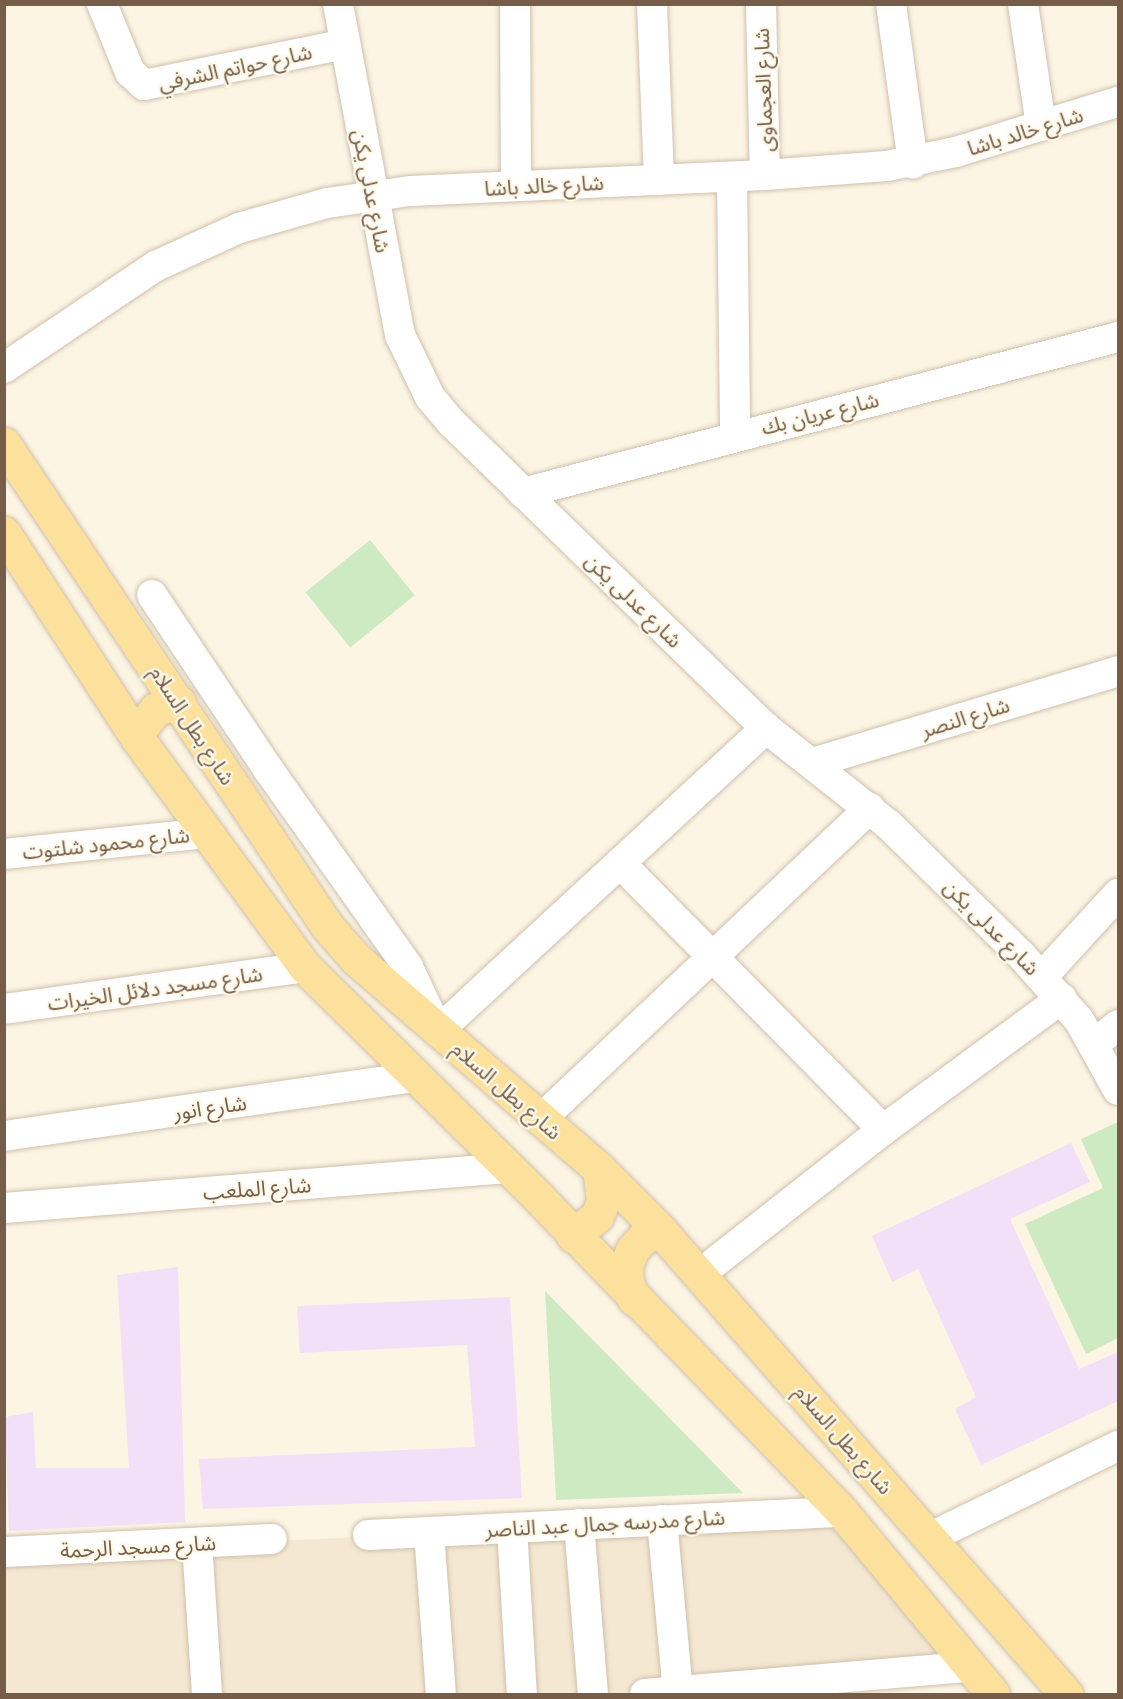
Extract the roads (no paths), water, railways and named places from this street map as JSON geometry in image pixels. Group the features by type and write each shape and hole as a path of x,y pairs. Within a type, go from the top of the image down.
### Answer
{"main road":[{"name":"شارع بطل السلام","path":"4,444 327,926 356,959 599,1169 660,1230 1066,1695"},
{"path":"4,533 138,739 305,967 509,1168 842,1512 993,1695"},
{"path":"106,692 137,679 152,662"},
{"path":"138,739 144,722 156,709 179,702"},
{"path":"573,1236 597,1216 603,1201 599,1169"},
{"path":"634,1299 627,1283 626,1266 632,1250 644,1237 660,1230"}],"street":[{"name":"شارع حواتم الشرفي","path":"102,4 130,72 144,85 345,44"},
{"name":"شارع عدلى يكن","path":"338,4 400,335 413,367 452,423 766,728 870,808 1052,987 1094,1044 1119,1090"},
{"path":"515,4 516,186"},
{"path":"652,4 659,180"},
{"name":"شارع العجماوى","path":"761,4 765,176"},
{"path":"891,4 913,163"},
{"path":"1023,4 1041,126"},
{"name":"شارع خالد باشا","path":"4,368 156,266 197,245 282,214 372,195 516,186 765,176 913,163 1119,102"},
{"path":"732,177 735,435"},
{"name":"شارع عريان بك","path":"523,493 735,435 1119,337"},
{"path":"152,595 408,967 438,1031 766,728"},
{"name":"شارع النصر","path":"812,763 1119,671"},
{"path":"540,1120 870,808"},
{"name":"شارع محمود شلتوت","path":"4,854 208,833"},
{"path":"620,863 883,1130"},
{"path":"700,1274 883,1130 1052,987 1119,894"},
{"name":"شارع مسجد دلائل الخيرات","path":"4,1009 305,967"},
{"path":"1094,1044 1119,1024"},
{"name":"شارع انور","path":"4,1136 415,1077"},
{"name":"شارع الملعب","path":"4,1208 509,1168"},
{"path":"929,1538 1119,1446"},
{"name":"شارع مدرسه جمال عبد الناصر","path":"368,1535 842,1512"},
{"path":"662,1520 678,1692"},
{"path":"579,1524 592,1695"},
{"path":"512,1528 522,1695"},
{"path":"429,1532 441,1695"},
{"name":"شارع مسجد الرحمة","path":"4,1552 272,1539"},
{"path":"197,1543 207,1695"},
{"path":"645,1695 809,1689 969,1667"}]}
